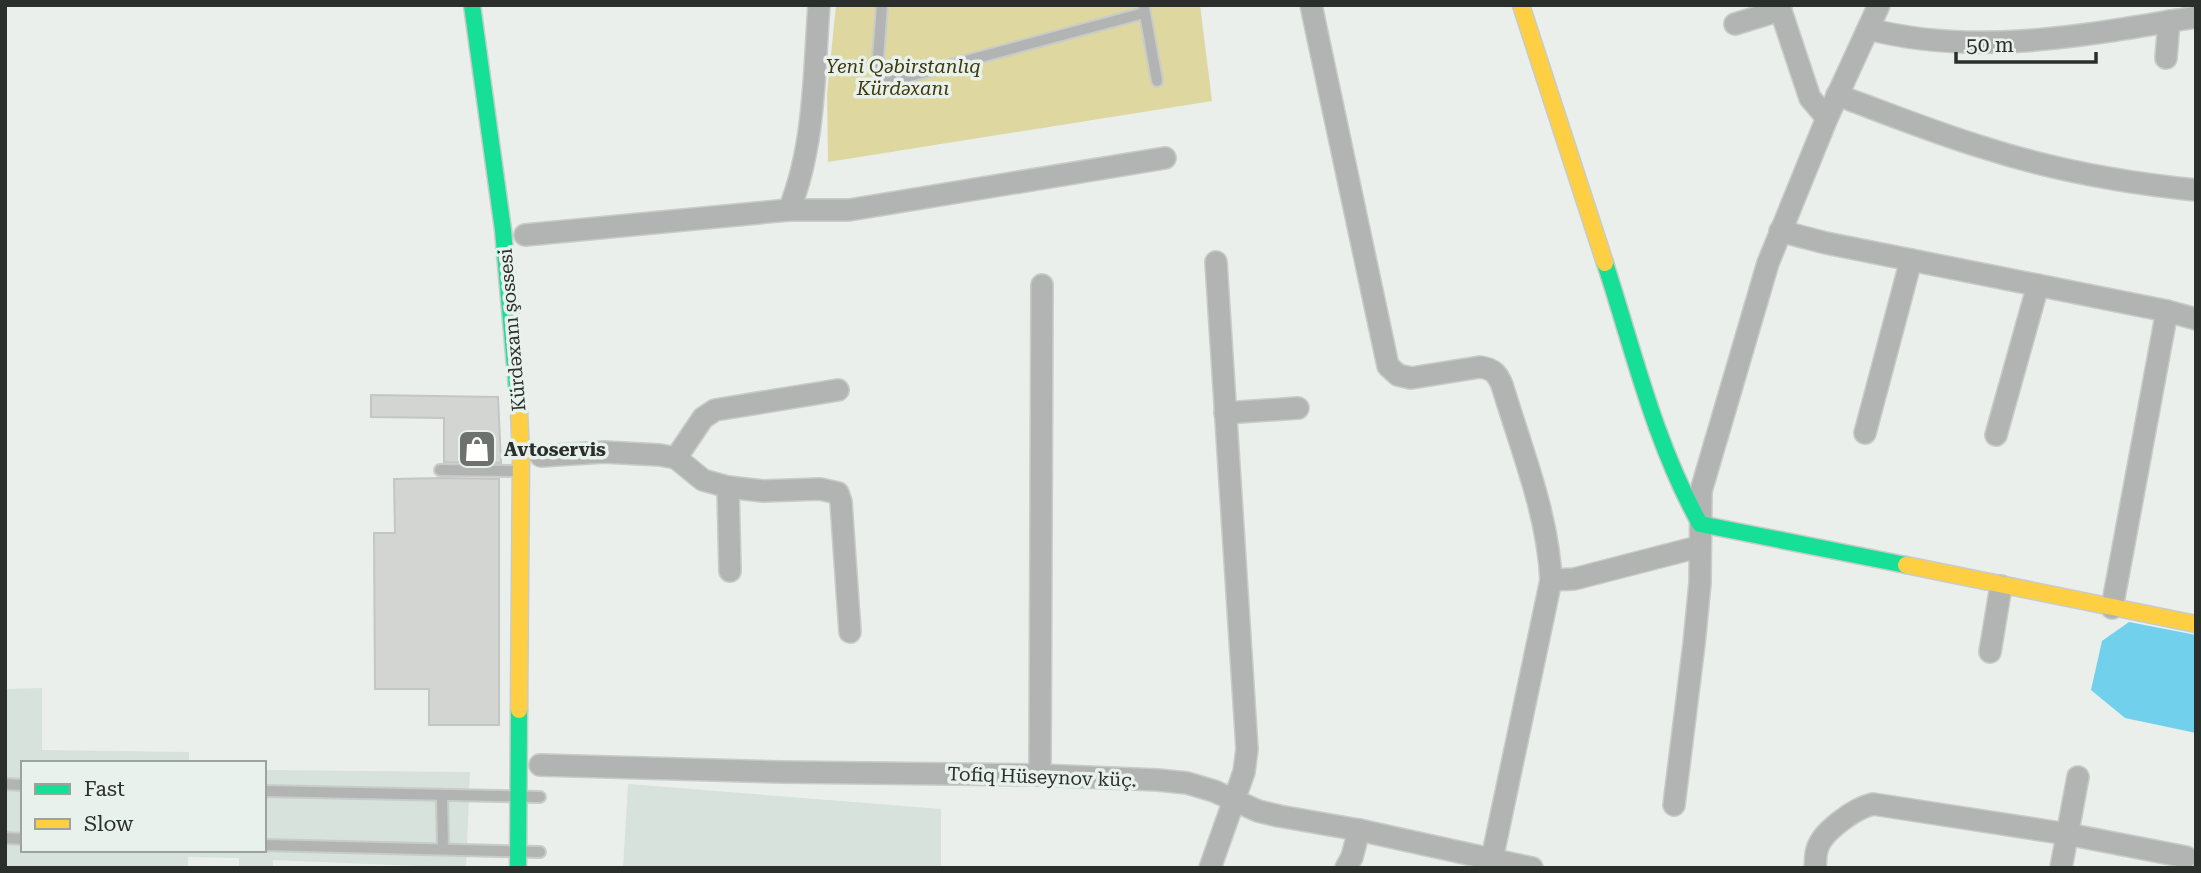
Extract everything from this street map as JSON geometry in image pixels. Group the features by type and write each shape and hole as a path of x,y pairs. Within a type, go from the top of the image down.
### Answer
{"street":[{"name":"Kürdəxanı şossesi","path":"471,5 504,236 514,328 521,471 519,868"},
{"path":"789,210 799,185 809,137 819,5"},
{"path":"1311,5 1388,366 1398,374 1411,378 1480,367 1497,373 1543,522 1550,555 1551,580 1492,859"},
{"path":"1521,5 1661,446 1679,490 1700,524 2196,624"},
{"path":"1674,805 1700,583 1698,547 1701,491 1710,453 1780,231 1878,5"},
{"path":"1735,24 1780,8 1810,98 1827,118"},
{"path":"1868,29 1920,39 2015,43 2196,17"},
{"path":"2166,58 2169,21"},
{"path":"1838,95 2008,155 2132,183 2196,190"},
{"path":"525,235 789,210 849,210 1166,158"},
{"path":"1780,231 1826,243 2196,319"},
{"path":"1865,433 1912,260"},
{"path":"1210,868 1244,772 1247,749 1216,262"},
{"path":"1040,775 1042,285"},
{"path":"1996,435 2038,285"},
{"path":"2112,608 2167,311"},
{"path":"676,458 703,418 715,410 838,390"},
{"path":"1225,413 1298,408"},
{"path":"541,456 604,452 676,458 704,480 729,487 763,491 830,490 838,493 841,502 850,632"},
{"path":"729,487 730,571"},
{"path":"1551,580 1574,579 1698,547"},
{"path":"1990,652 2001,586"},
{"path":"540,758 540,804"},
{"name":"Tofiq Hüseynov küç.","path":"540,758 781,772 1040,775 1187,783 1214,791 1258,811 1532,868"},
{"path":"2061,868 2078,777"},
{"path":"1815,868 1816,851 1821,840 1853,811 1873,803 2067,834 2186,857"},
{"path":"1346,868 1352,857 1359,830"}],"lane":[{"path":"882,5 877,71 882,78 895,80 1144,9 1157,81"},
{"path":"440,470 521,471"},
{"path":"266,791 519,797 540,804"},
{"path":"442,795 443,849"},
{"path":"266,845 540,853"}],"shaded area":[{"path":"42,688 42,750 189,752 189,761 21,761 21,852 266,852 266,770 470,772 466,868 273,860 273,868 239,868 239,858 188,857 188,868 5,868 5,689"},
{"path":"628,784 941,809 941,868 623,868"}],"green space":[{"name":"Yeni Qəbirstanlıq Kürdəxanı","path":"836,5 1200,5 1212,101 828,162 827,94"}],"water":[{"path":"2129,622 2196,635 2196,733 2125,718 2091,690 2102,641"}],"building":[{"path":"371,395 498,397 501,463 444,462 444,418 371,417"},
{"path":"394,479 499,479 499,725 429,725 429,689 375,689 374,533 395,533"}],"traffic: fast":[{"path":"472,5 503,230 519,411"},
{"path":"1605,263 1657,428 1700,524 1906,565"},
{"path":"518,868 519,710"}],"traffic: slow":[{"path":"1521,5 1605,263"},
{"path":"519,411 519,710"},
{"path":"1906,565 2196,624"}],"place":[{"name":"Avtoservis","path":"477,449"}]}
